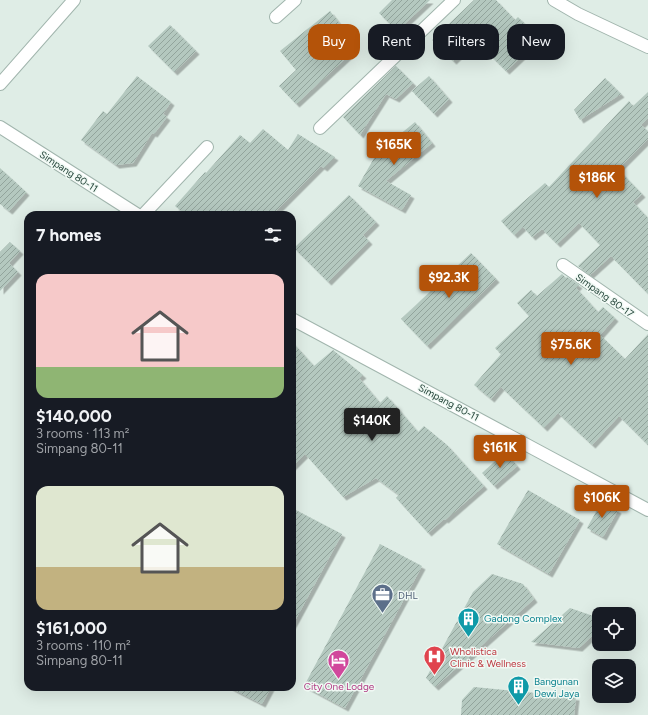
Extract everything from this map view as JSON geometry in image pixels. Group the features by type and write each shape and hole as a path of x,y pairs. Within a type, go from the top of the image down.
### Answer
{"street":[{"path":"0,84 74,0"},
{"path":"276,17 295,0"},
{"path":"320,128 454,0"},
{"path":"554,0 578,14 648,47"},
{"name":"Simpang 80-11","path":"0,127 132,211"},
{"path":"146,211 207,147"},
{"name":"Simpang 80-17","path":"563,265 648,324"},
{"name":"Simpang 80-11","path":"296,321 648,510"}],"building":[{"path":"392,0 430,0 404,24 390,24 379,13"},
{"path":"474,0 496,0 515,20 518,17 525,24 507,24 507,60 518,60 506,71 495,60 499,60 499,24 449,24"},
{"path":"330,11 340,24 314,24"},
{"path":"170,25 196,51 174,72 148,46"},
{"path":"308,29 308,60 344,60 296,104 279,86 296,70 280,51"},
{"path":"396,66 413,83 396,99 386,94 360,135 343,117"},
{"path":"137,76 171,102 163,114 167,117 154,134 152,133 133,163 116,165 81,140 103,111 107,114"},
{"path":"429,76 449,99 434,114 412,91"},
{"path":"605,78 621,94 580,120 574,110"},
{"path":"648,92 648,118 641,125 648,131 648,139 618,169 642,194 633,202 648,218 648,294 611,256 590,275 578,266 600,245 579,223 557,244 542,229 532,237 523,227 514,235 501,221 545,183 549,187 629,101 633,106"},
{"path":"415,122 432,143 386,181 411,195 402,210 358,186 377,153"},
{"path":"263,129 288,150 298,134 335,157 324,168 321,166 276,211 181,211 175,206 240,135 250,143"},
{"path":"0,168 26,192 9,211 0,204"},
{"path":"349,195 376,222 363,235 369,241 328,282 296,250 296,246"},
{"path":"10,242 20,251 9,263 18,272 0,291 0,252"},
{"path":"471,253 496,279 427,346 401,319"},
{"path":"562,274 579,285 576,288 598,312 603,307 615,318 600,335 625,359 648,334 648,445 619,416 592,445 568,423 569,420 567,422 558,413 544,428 501,387 491,399 474,385 501,354 495,348 529,316 517,303 531,290 537,296"},
{"path":"296,346 314,366 333,350 363,375 359,378 380,403 387,396 418,432 424,426 447,445 484,486 428,533 396,498 399,495 376,478 343,497 305,454 296,463"},
{"path":"505,452 517,466 494,486 482,473"},
{"path":"528,490 580,520 549,574 497,544"},
{"path":"602,501 618,510 603,537 587,528"},
{"path":"296,510 342,534 296,619"},
{"path":"380,544 422,566 345,708 304,686"},
{"name":"Gadong Complex","path":"492,574 523,584 534,599 435,687 426,678 473,592"},
{"path":"570,608 592,616 592,636 579,648 531,642"},
{"name":"Bangunan Dewi Jaya","path":"474,687 576,697 574,715 461,715 462,700"},
{"path":"237,691 269,691 262,704"}],"place":[{"name":"DHL","path":"383,614"},
{"name":"Gadong Complex","path":"469,638"},
{"name":"Wholistica Clinic & Wellness","path":"435,676"},
{"name":"City One Lodge","path":"339,680"},
{"name":"Bangunan Dewi Jaya","path":"518,706"}]}
